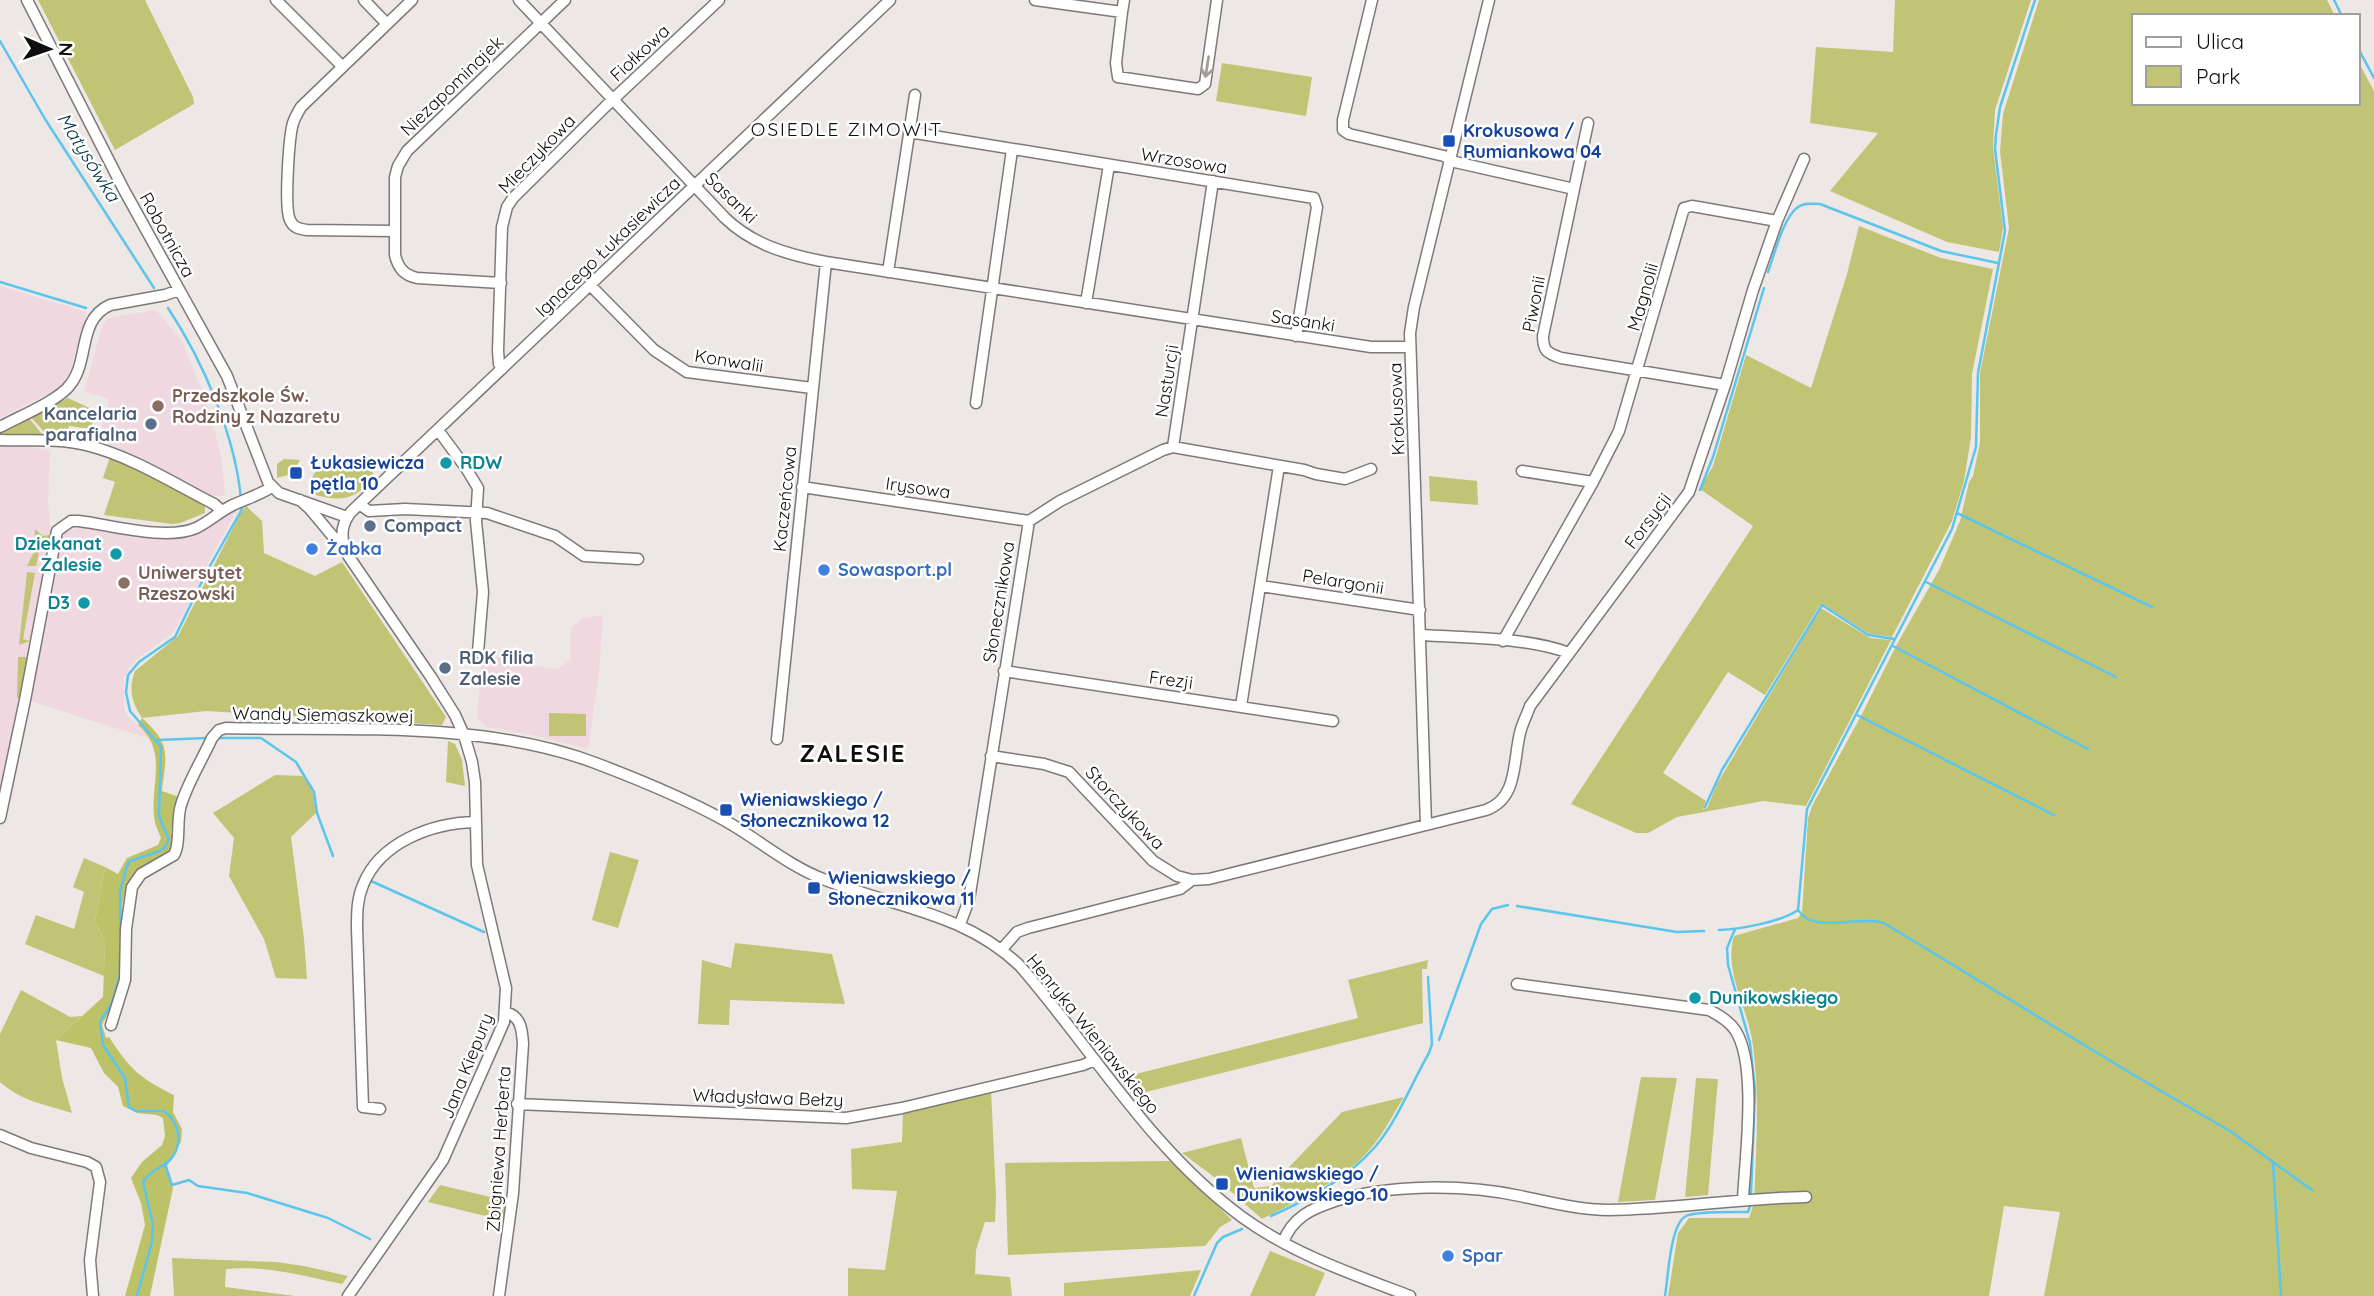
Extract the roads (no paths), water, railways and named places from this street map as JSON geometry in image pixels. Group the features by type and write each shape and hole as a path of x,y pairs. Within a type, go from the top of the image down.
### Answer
{"street":[{"name":"Robotnicza","path":"27,0 124,190 233,389 265,477 272,487"},
{"path":"276,0 342,66"},
{"path":"364,0 387,24"},
{"path":"412,0 342,66 301,107 295,117 290,142 289,219 298,229 394,232 397,262 409,276 501,283"},
{"name":"Sasanki","path":"519,0 733,225 753,240 788,253 826,262 1382,348 1410,347"},
{"name":"Niezapominajek","path":"394,232 395,177 402,158 565,0"},
{"name":"Fiołkowa","path":"614,99 719,0"},
{"name":"Ignacego Łukasiewicza","path":"347,517 890,0"},
{"path":"1035,0 1122,12"},
{"path":"1124,0 1116,63 1118,77 1198,89 1205,84 1217,0"},
{"path":"1372,0 1343,120 1343,130 1349,134 1574,189"},
{"name":"Krokusowa","path":"1426,825 1410,347 1414,307 1489,0"},
{"path":"888,272 915,95"},
{"name":"Mieczykowa","path":"502,369 498,351 502,227 507,207 614,99"},
{"name":"Piwonii","path":"1588,123 1543,336 1543,347 1548,354 1561,358 1725,385"},
{"name":"Wrzosowa","path":"909,132 1311,197 1316,200 1317,207 1296,335"},
{"path":"976,404 1012,150"},
{"name":"Forsycji","path":"1426,825 1486,810 1502,802 1510,785 1520,733 1530,706 1682,503 1696,475 1777,221 1804,159"},
{"path":"1086,303 1109,165"},
{"path":"1192,320 1213,181"},
{"name":"Magnolii","path":"1503,641 1593,482 1619,430 1684,208 1692,206 1777,221"},
{"name":"Kaczeńcowa","path":"777,738 826,262"},
{"name":"Konwalii","path":"590,285 654,350 687,372 813,388"},
{"path":"0,427 68,388 75,377 92,320 102,308 179,290"},
{"name":"Nasturcji","path":"1173,447 1192,320"},
{"path":"438,430 475,480 478,496 483,592 478,652"},
{"path":"0,440 90,446 130,461 214,504 222,511"},
{"path":"1173,447 1345,479 1371,469"},
{"name":"Słonecznikowa","path":"960,924 969,900 1029,521 1060,501 1173,447"},
{"path":"1241,706 1279,466"},
{"path":"1522,471 1593,482"},
{"path":"0,818 57,531 64,524 79,521 173,533 194,529 232,505 272,487 279,493 347,517 342,531 345,551"},
{"name":"Irysowa","path":"802,487 1029,521"},
{"path":"300,500 345,551 431,677 464,735"},
{"path":"359,505 369,511 405,509 477,512 545,532 584,556 638,559"},
{"name":"Pelargonii","path":"1261,586 1420,610"},
{"path":"1421,635 1503,641 1549,647 1569,653"},
{"name":"Frezji","path":"1004,671 1333,721"},
{"name":"Wandy Siemaszkowej","path":"111,1025 125,980 125,929 132,887 141,874 169,859 177,850 181,804 216,733 226,728 441,732 464,735"},
{"name":"Jana Kiepury","path":"348,1296 443,1160 504,1022 504,978 477,864 472,762 464,735"},
{"name":"Henryka Wieniawskiego","path":"464,735 531,745 599,764 722,819 781,858 821,879 960,924 1002,949 1042,991 1143,1123 1186,1168 1242,1217 1323,1262 1410,1296"},
{"name":"Storczykowa","path":"991,756 1044,764 1069,772 1153,861 1167,872 1192,880 1209,880 1426,825"},
{"path":"380,1109 363,1107 357,912 362,887 369,873 387,853 416,834 451,823 475,822"},
{"name":"Storczykowa","path":"1002,949 1017,932 1028,928 1180,888 1192,880"},
{"path":"1517,984 1709,1010 1730,1023 1741,1042 1748,1088 1743,1199"},
{"name":"Zbigniewa Herberta","path":"499,1296 513,1193 522,1033 519,1021 513,1014 506,1012"},
{"name":"Władysława Bełzy","path":"517,1104 846,1118 939,1099 1095,1060"},
{"path":"0,1135 31,1148 87,1162 96,1167 100,1182 90,1260 93,1296"},
{"path":"1283,1242 1295,1220 1316,1207 1356,1195 1398,1189 1431,1188 1503,1194 1573,1207 1608,1210 1743,1199 1806,1197"}],"waterway":[{"path":"1719,930 1760,924 1798,910 1807,809 1952,529 1976,447 1978,373 2005,231 1995,149 2000,107 2035,0"},
{"path":"2334,0 2341,14"},
{"name":"Matysówka","path":"0,41 45,119 154,288"},
{"path":"2360,52 2374,78"},
{"path":"1768,272 1788,219 1803,204 1820,204 1941,251 1998,263"},
{"path":"0,282 86,308"},
{"path":"1700,490 1713,457 1764,288"},
{"name":"Matysówka","path":"168,308 193,351 215,399 232,450 241,499"},
{"name":"Matysówka","path":"137,1296 152,1242 153,1225 143,1182 174,1155 178,1134 174,1121 164,1111 136,1111 129,1107 125,1078 103,1045 100,1021 111,1005 121,972 120,892 127,866 130,861 160,851 169,840 159,816 161,747 130,711 126,692 128,675 139,662 175,637 206,573 242,509 241,506"},
{"path":"1957,513 2152,607"},
{"path":"1926,582 2116,677"},
{"path":"1705,807 1722,770 1822,605 1868,635 1894,639"},
{"path":"1893,646 2088,749"},
{"path":"1857,715 2054,815"},
{"path":"158,740 207,738"},
{"path":"218,738 261,738 296,762 314,792 317,813 333,856"},
{"path":"371,881 484,932"},
{"path":"1439,1040 1481,924 1492,909 1508,905"},
{"path":"1517,906 1677,932 1704,931"},
{"path":"1799,911 1806,918 1826,923 1884,923 2230,1131 2312,1190"},
{"path":"1735,929 1727,948 1728,965 1750,1043 1755,1090 1751,1193"},
{"path":"1271,1216 1313,1195 1352,1169 1375,1147 1391,1125 1432,1044 1428,977"},
{"path":"2273,1163 2281,1296"},
{"path":"165,1164 172,1185 189,1180 198,1186 247,1193 328,1218 370,1239"},
{"path":"1665,1296 1673,1240 1681,1221 1686,1216 1698,1213 1748,1212 1750,1206"},
{"path":"1194,1296 1217,1243 1223,1237 1242,1229"}],"place":[{"name":"Krokusowa / Rumiankowa 04","path":"1449,141"},
{"name":"Przedszkole Św. Rodziny z Nazaretu","path":"158,406"},
{"name":"Kancelaria parafialna","path":"151,424"},
{"name":"RDW","path":"446,463"},
{"name":"Łukasiewicza pętla 10","path":"296,473"},
{"name":"Compact","path":"370,526"},
{"name":"Żabka","path":"312,549"},
{"name":"Dziekanat Zalesie","path":"116,554"},
{"name":"Sowasport.pl","path":"824,570"},
{"name":"Uniwersytet Rzeszowski","path":"124,583"},
{"name":"D3","path":"84,603"},
{"name":"RDK filia Zalesie","path":"445,668"},
{"name":"Wieniawskiego / Słonecznikowa 12","path":"726,810"},
{"name":"Wieniawskiego / Słonecznikowa 11","path":"814,888"},
{"name":"Dunikowskiego","path":"1695,998"},
{"name":"Wieniawskiego / Dunikowskiego 10","path":"1222,1184"},
{"name":"Spar","path":"1448,1256"}],"district":[{"name":"OSIEDLE ZIMOWIT","path":"847,129"},
{"name":"ZALESIE","path":"853,754"}]}
